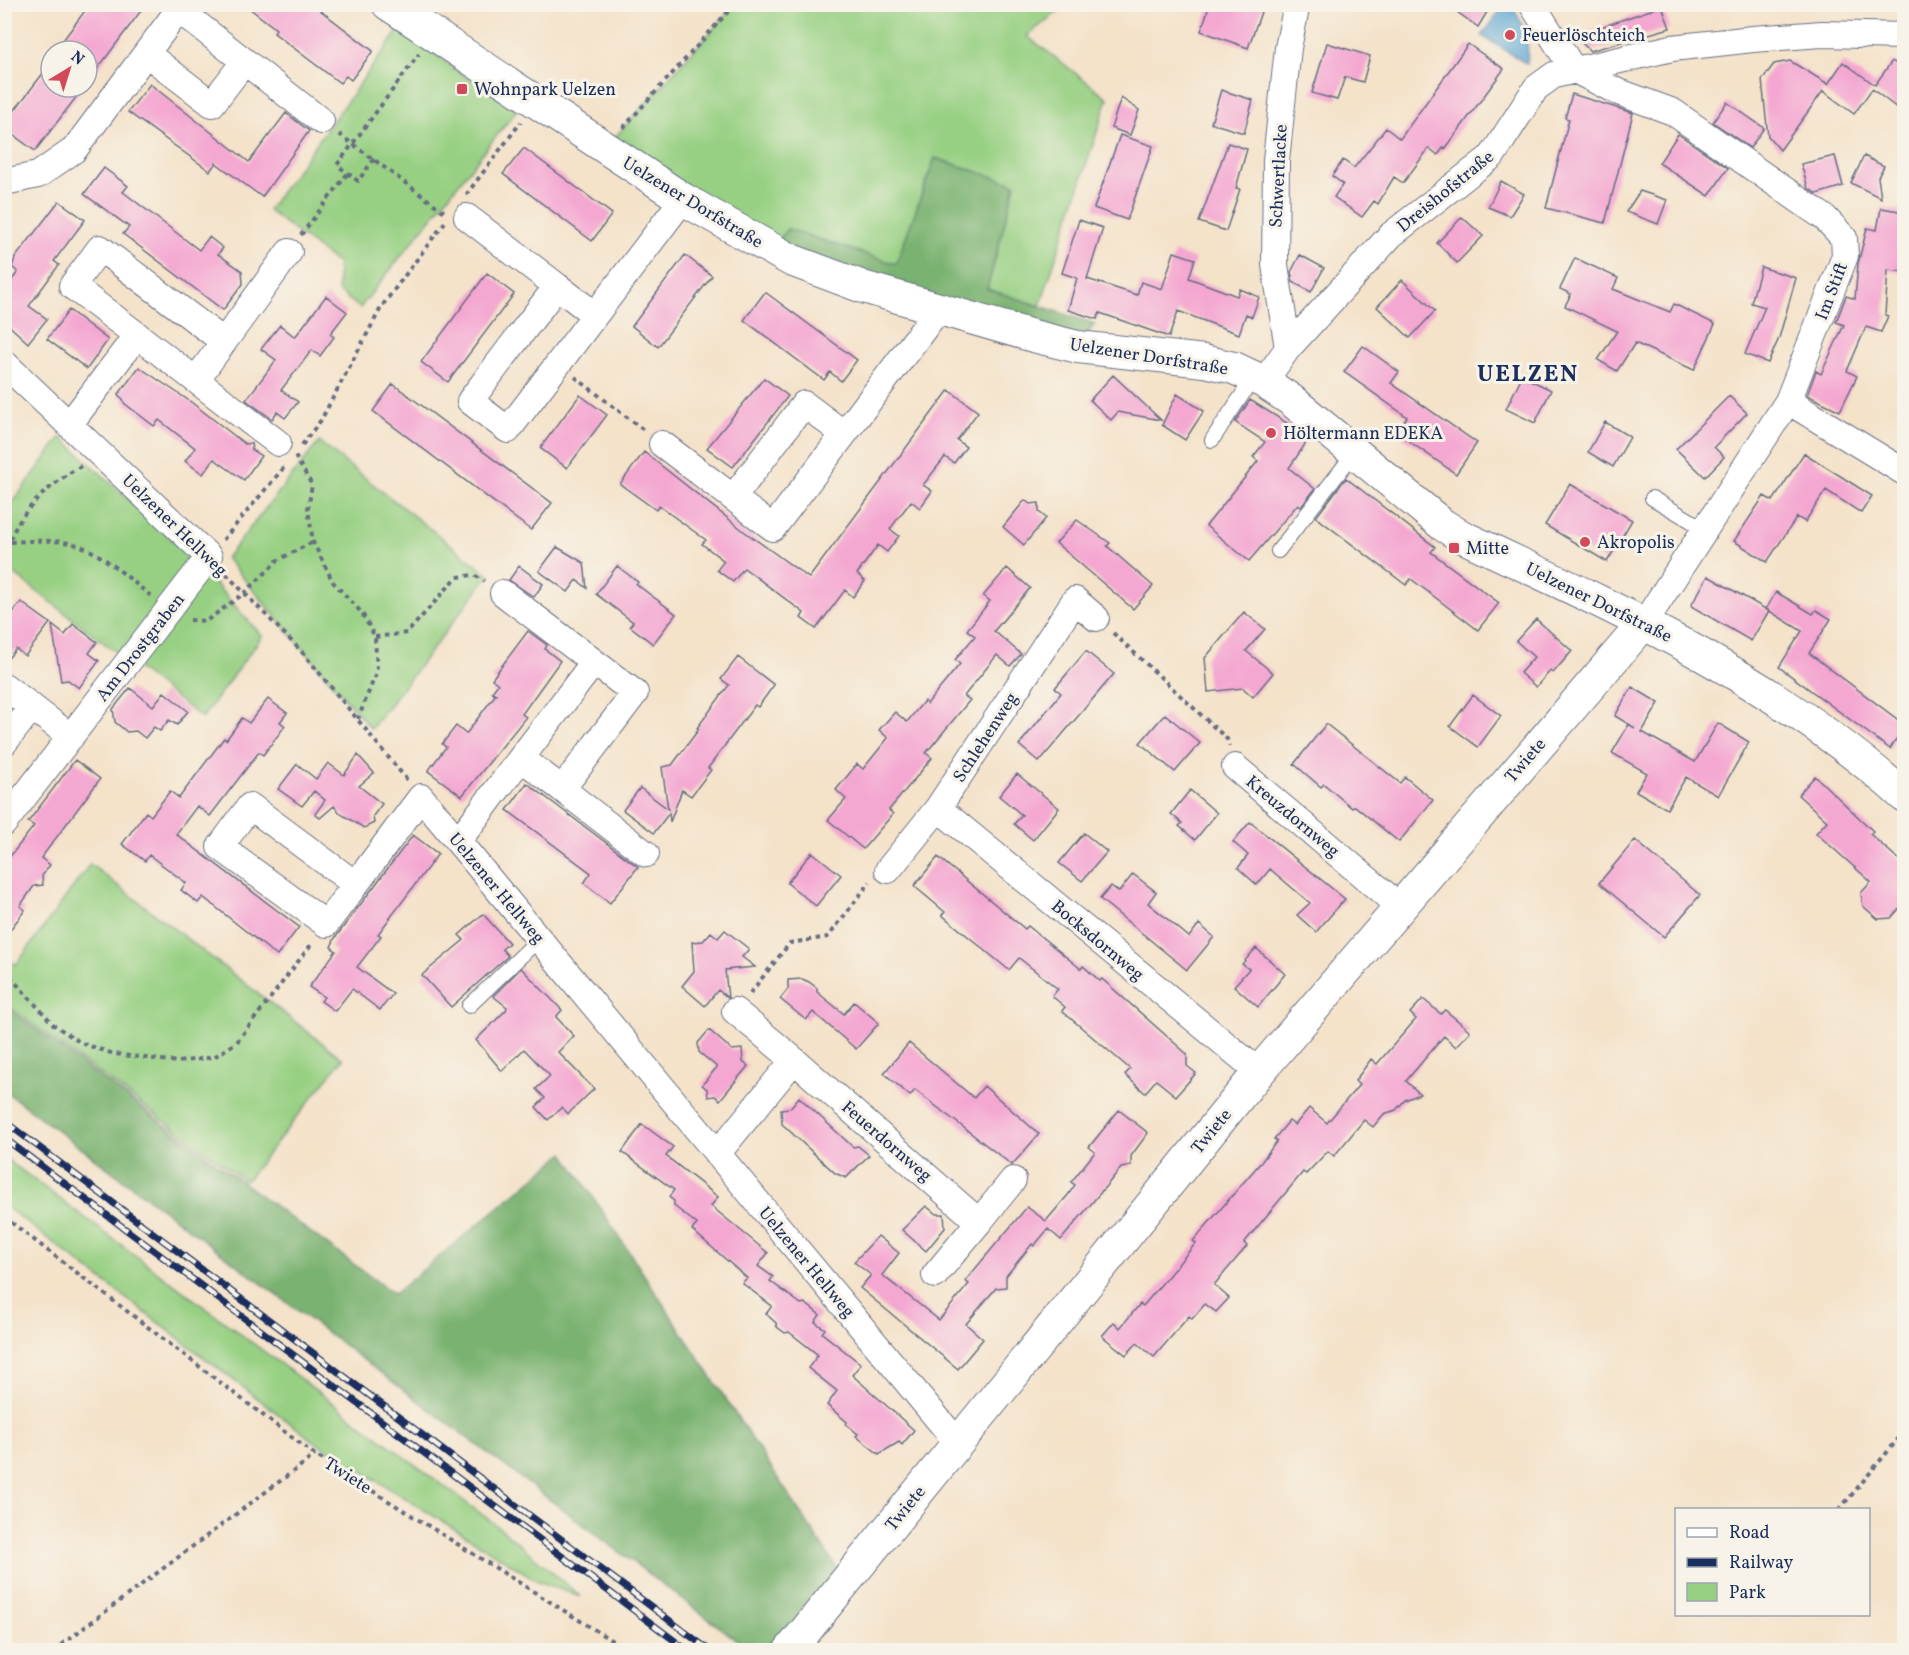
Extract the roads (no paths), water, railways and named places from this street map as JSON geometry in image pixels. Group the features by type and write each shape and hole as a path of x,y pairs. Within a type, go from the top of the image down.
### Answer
{"street":[{"name":"Uelzener Dorfstraße","path":"388,4 682,199 791,260 863,287 938,310 1078,346 1204,361 1233,368 1259,380 1461,536 1645,622 1774,696 1838,742 1905,796"},
{"name":"Schwertlacke","path":"1288,348 1275,265 1276,160 1288,48 1297,4"},
{"path":"1532,4 1573,69"},
{"path":"4,182 38,175 74,150 181,7 244,62 321,121"},
{"name":"Dreishofstraße","path":"1259,380 1391,235 1492,156 1536,88 1554,75 1672,48 1822,34 1905,36"},
{"path":"147,54 212,104 244,62"},
{"name":"Im Stift","path":"1573,69 1616,91 1673,112 1825,218 1844,238 1845,256 1788,401 1645,622"},
{"path":"557,286 470,401 508,430 682,199"},
{"path":"458,211 595,315"},
{"path":"223,342 100,248 72,286 286,449"},
{"path":"196,380 289,252"},
{"path":"662,444 773,528 938,310"},
{"path":"69,425 136,335"},
{"name":"Uelzener Hellweg","path":"4,363 209,557"},
{"path":"1788,401 1905,472"},
{"path":"733,498 804,404 844,434"},
{"name":"Am Drostgraben","path":"4,823 209,557"},
{"path":"503,593 635,693 562,789"},
{"name":"Schlehenweg","path":"888,870 938,808 1067,593 1096,618"},
{"name":"Twiete","path":"789,1650 1259,1072 1399,906 1645,622"},
{"path":"458,841 594,662"},
{"path":"4,686 71,737"},
{"path":"4,743 32,707"},
{"path":"521,758 646,854"},
{"name":"Kreuzdornweg","path":"1235,767 1399,906"},
{"name":"Uelzener Hellweg","path":"356,884 421,797 957,1442"},
{"path":"250,806 356,884 326,924 220,847 250,806"},
{"name":"Bocksdornweg","path":"938,808 1259,1072"},
{"name":"Feuerdornweg","path":"735,1011 979,1222"},
{"path":"717,1154 794,1060"},
{"path":"935,1275 1013,1180"}],"lane":[{"path":"1212,440 1259,380"},
{"path":"1278,551 1355,452"},
{"path":"1652,498 1705,529"},
{"path":"468,1006 539,939"}],"water":[{"path":"1504,5 1510,5 1523,25 1528,47 1527,64 1482,36"}],"railway":[{"path":"4,1121 709,1650"},
{"path":"4,1138 687,1650"}],"place":[{"name":"Feuerlöschteich","path":"1510,35"},
{"name":"Wohnpark Uelzen","path":"462,89"},
{"name":"Höltermann EDEKA","path":"1271,433"},
{"name":"Akropolis","path":"1585,542"},
{"name":"Mitte","path":"1454,548"}],"district":[{"name":"UELZEN","path":"1528,373"}]}
